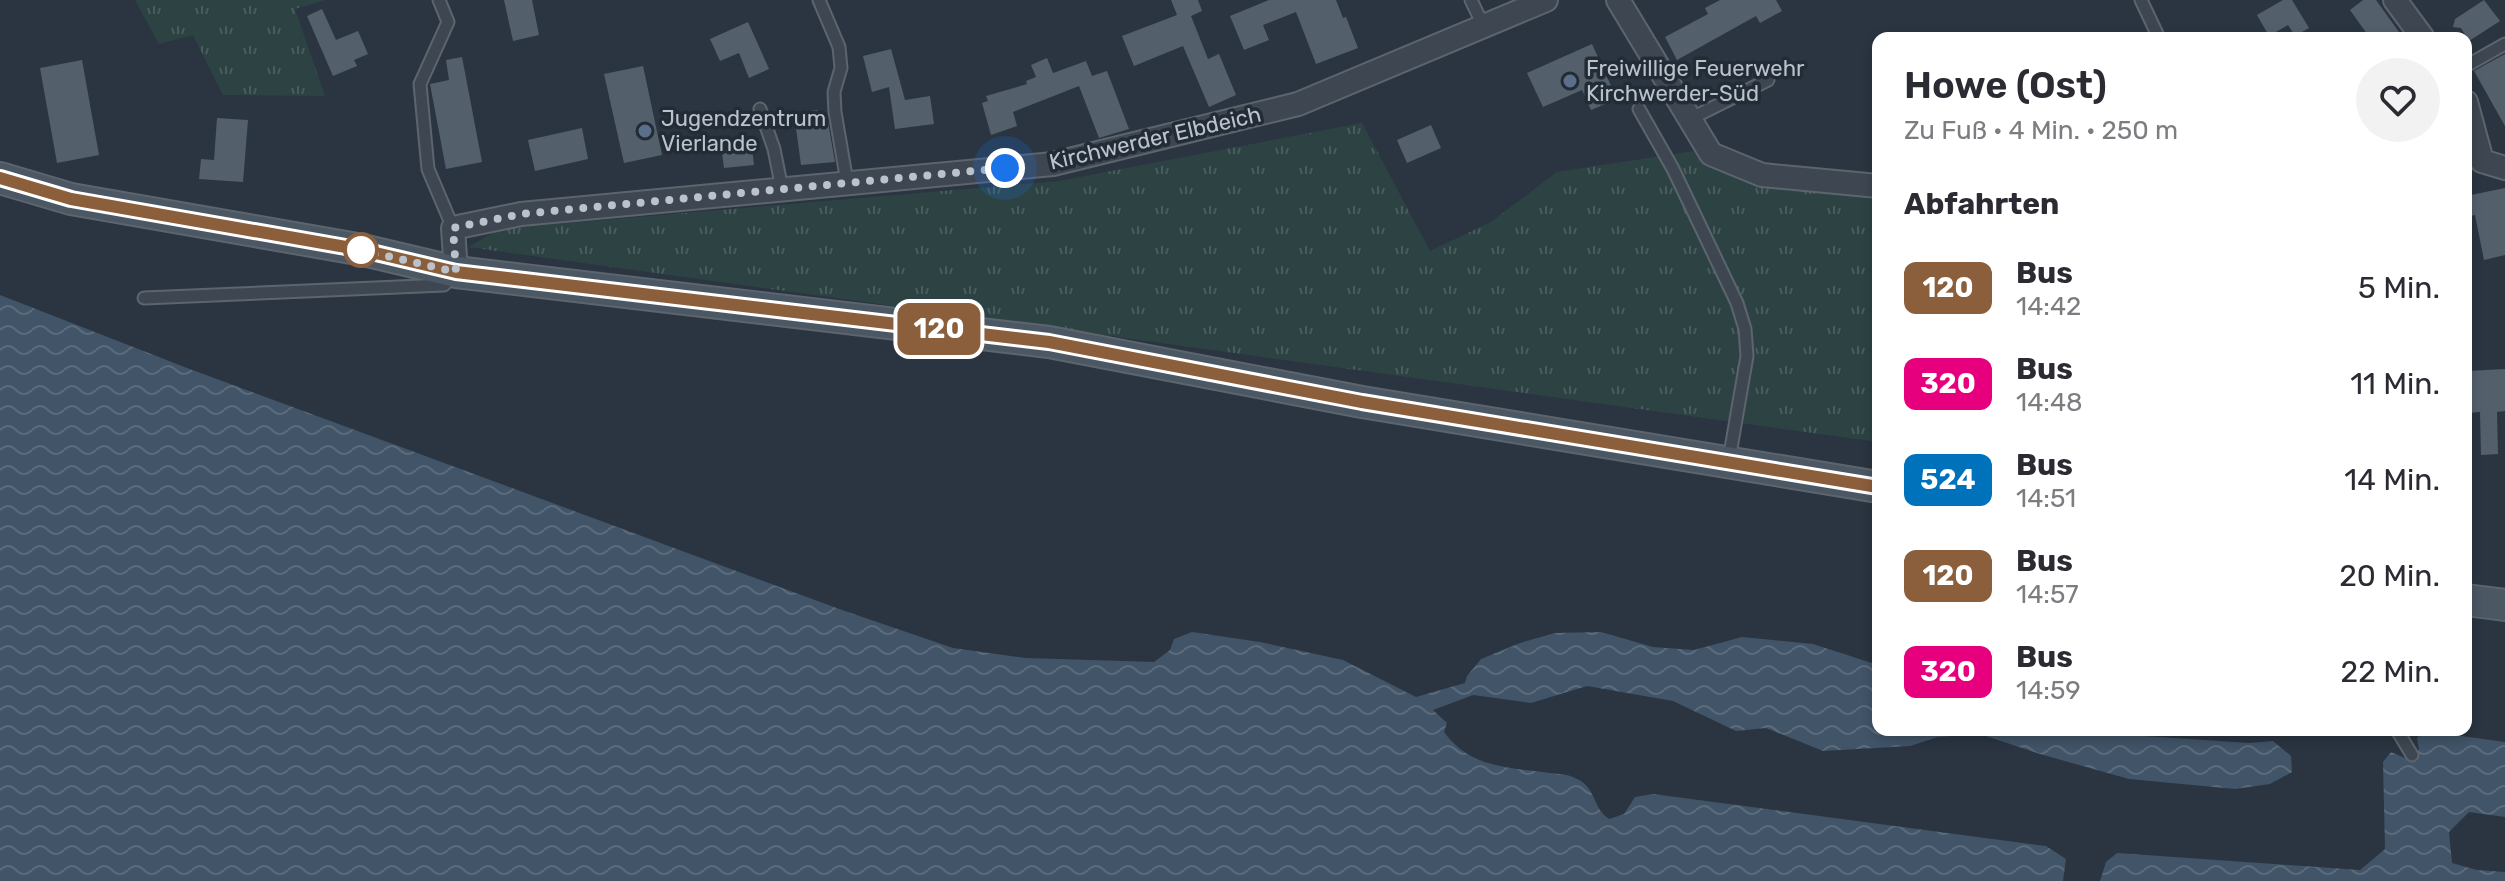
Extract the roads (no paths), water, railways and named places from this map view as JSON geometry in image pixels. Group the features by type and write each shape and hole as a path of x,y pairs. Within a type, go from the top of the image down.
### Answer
{"street":[{"name":"Kirchwerder Elbdeich","path":"453,228 521,214 1066,161 1298,104 1546,0"},
{"path":"1618,0 1711,154 1762,175 1872,185"},
{"path":"2395,0 2419,32"},
{"path":"2474,166 2505,168"},
{"path":"0,178 71,199 363,250 456,272 1049,342 1362,402 1872,486"},
{"path":"453,228 456,272"},
{"path":"2472,601 2505,605"}],"lane":[{"path":"439,0 448,22 420,84 428,169 453,228"},
{"path":"819,0 839,47 841,68 834,92 835,112 847,182"},
{"path":"1471,0 1483,25"},
{"path":"2141,0 2156,32"},
{"path":"2472,63 2505,44"},
{"path":"1690,119 1768,80"},
{"path":"760,109 774,149 782,189"},
{"path":"1639,109 1673,169 1737,303 1745,329 1747,356 1729,461"},
{"path":"144,298 444,285 456,272"},
{"path":"2401,736 2412,755"}],"water":[{"path":"0,295 187,368 842,610 953,648 1026,658 1154,662 1170,650 1174,639 1192,632 1260,642 1343,660 1416,697 1465,683 1481,659 1555,633 1601,632 1653,647 1694,650 1742,637 1813,644 1872,663 1872,736 1952,736 1910,746 1823,751 1766,728 1736,731 1673,701 1587,686 1531,703 1473,695 1433,710 1447,723 1444,732 1466,753 1492,764 1572,777 1587,786 1609,819 1624,814 1635,797 1653,794 2046,846 2066,859 2063,881 0,881"},
{"path":"1986,736 2144,736 2249,743 2273,741 2291,756 2292,772 2270,784 2235,789 2129,779"},
{"path":"2461,736 2505,742 2505,817 2469,812 2449,832 2452,863 2477,870 2505,872 2505,881 2100,881 2106,862 2117,853 2360,870 2385,849 2383,762 2391,752 2405,758 2419,750 2417,738"}],"place":[{"name":"Freiwillige Feuerwehr Kirchwerder-Süd","path":"1570,81"},
{"name":"Jugendzentrum Vierlande","path":"645,131"}]}
